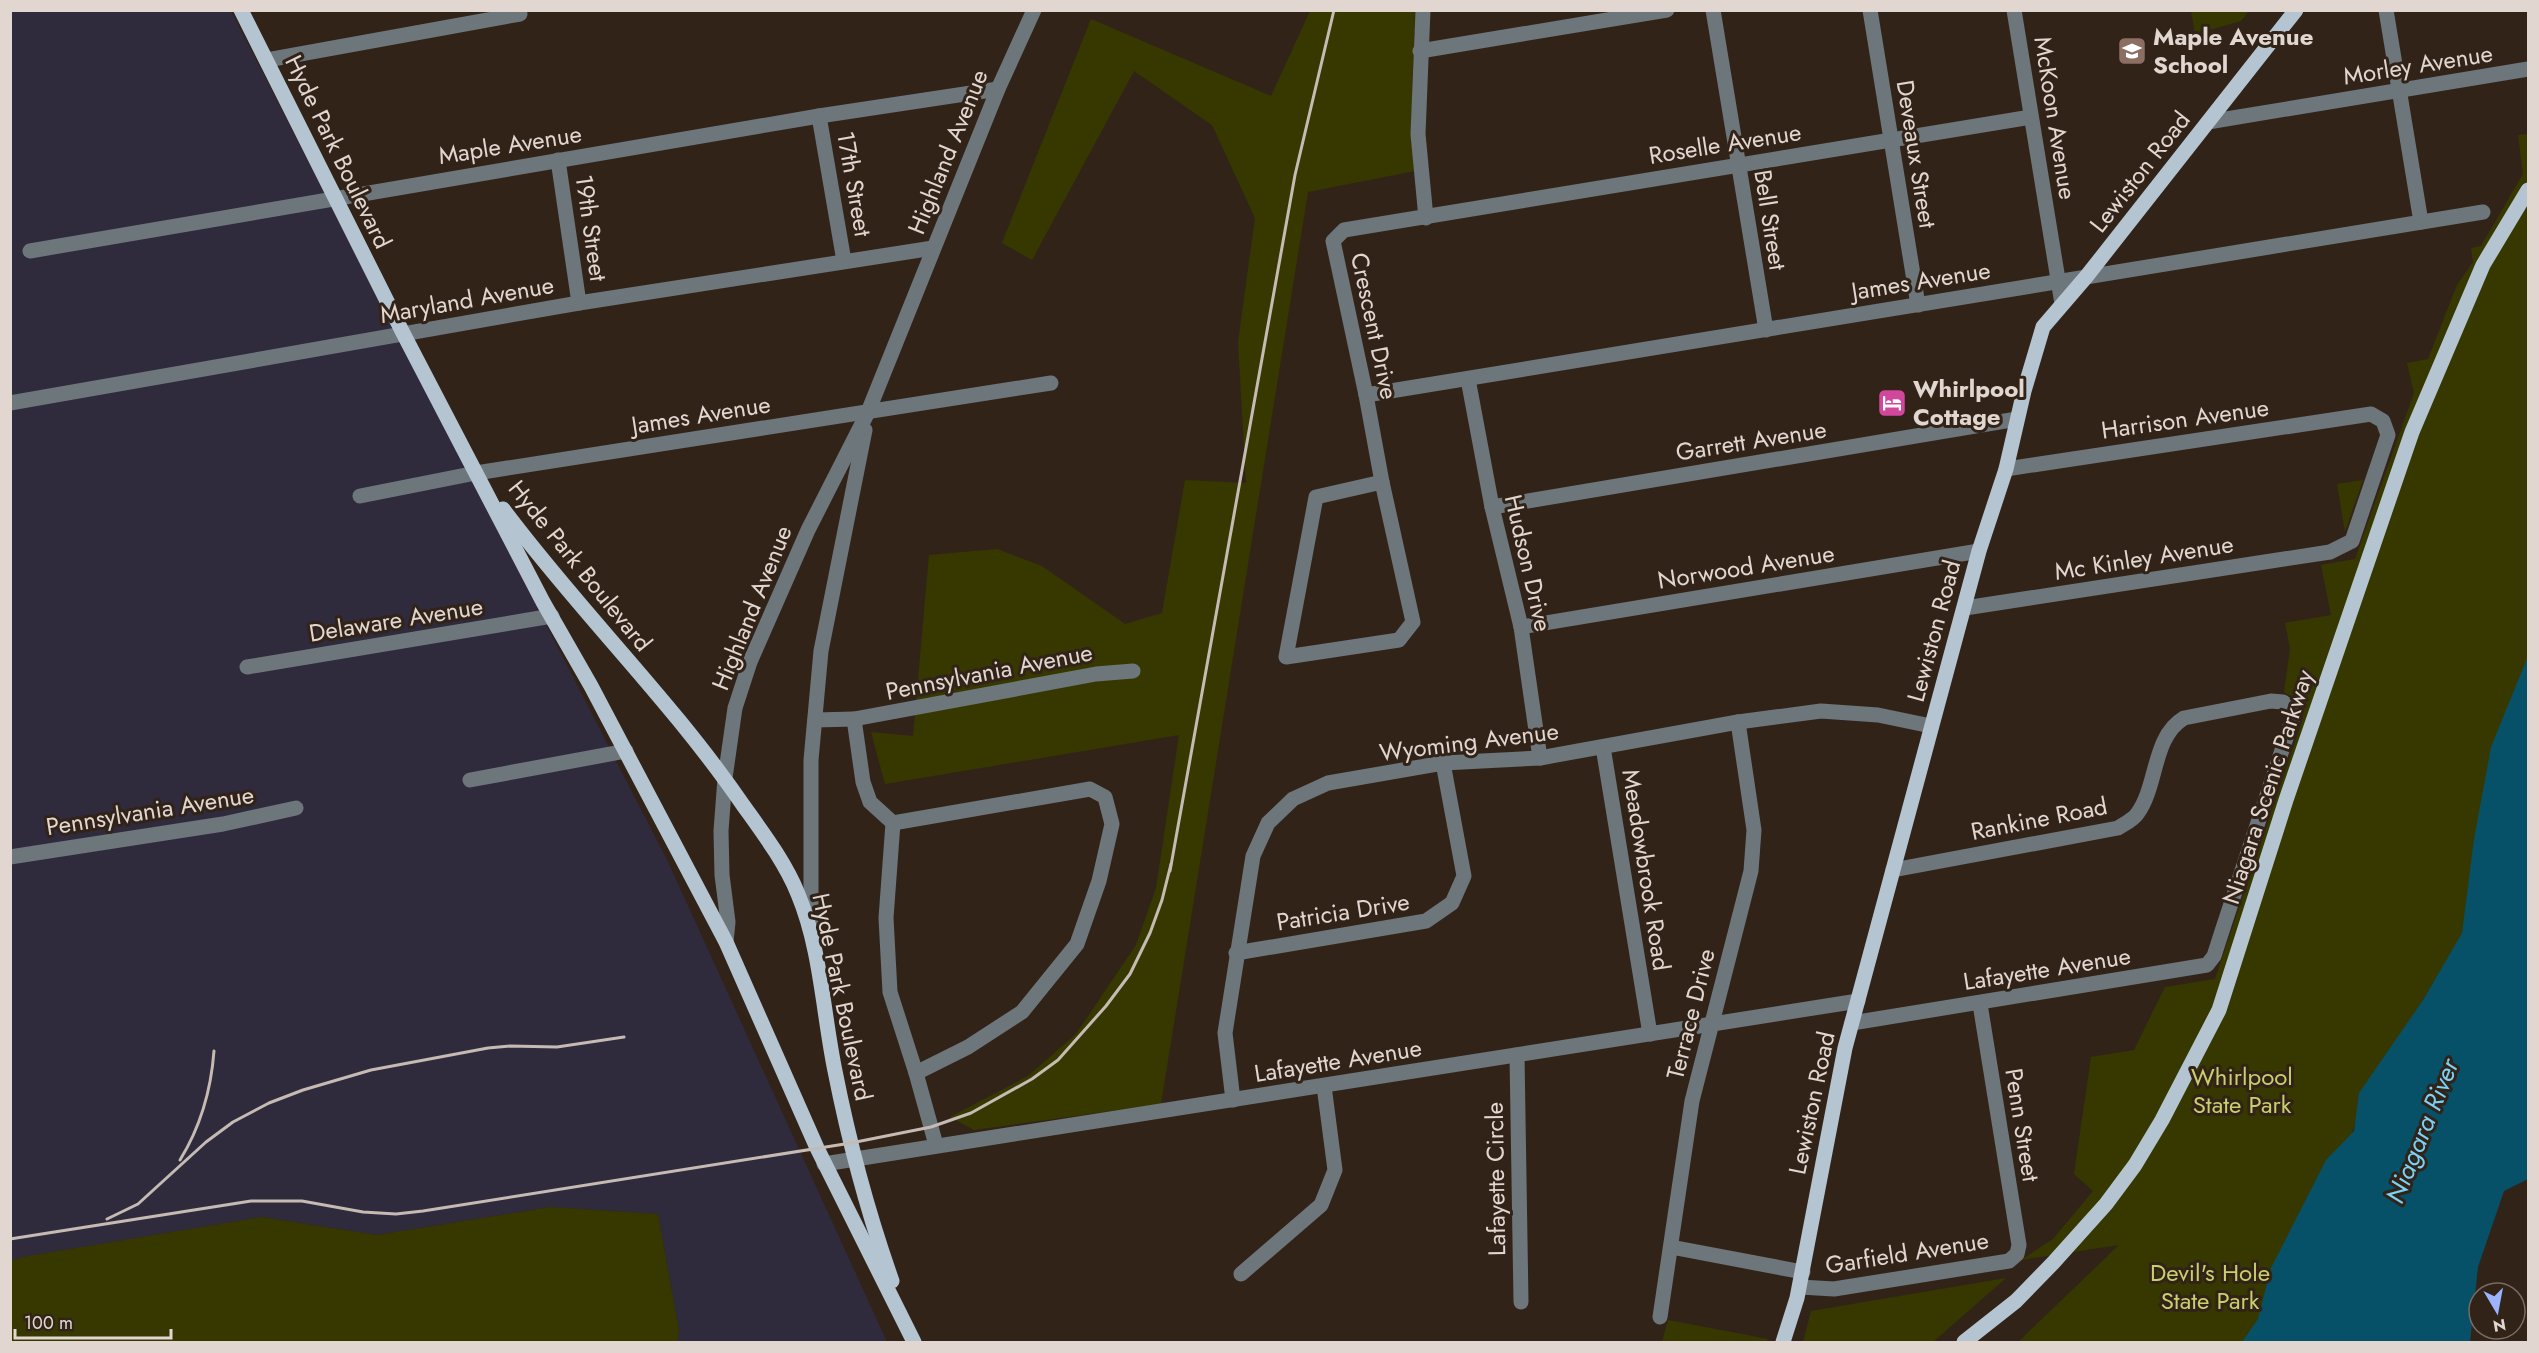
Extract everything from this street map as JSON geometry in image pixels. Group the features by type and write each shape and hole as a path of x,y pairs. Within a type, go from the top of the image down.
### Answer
{"main road":[{"name":"Hyde Park Boulevard","path":"242,10 403,333 726,942 824,1164 914,1342"},
{"name":"Lewiston Road","path":"1783,1342 1794,1314 1834,1097 1852,1023 1979,551 2006,469 2017,419 2043,327 2086,277 2296,10"},
{"name":"Niagara Scenic Parkway","path":"1964,1342 2016,1301 2106,1204 2135,1165 2162,1120 2219,1010 2286,800 2412,432 2483,265 2529,190"},
{"name":"Hyde Park Boulevard","path":"476,473 534,550 679,720 725,778 798,892 811,938 835,1071 855,1159 879,1244 914,1342"}],"street":[{"name":"Highland Avenue","path":"726,942 728,922 722,875 721,831 725,778 735,708 750,662 808,530 868,412 998,89 1034,10"},
{"path":"1423,10 1418,134 1426,218"},
{"path":"1420,51 1667,10"},
{"name":"Bell Street","path":"1713,10 1766,330"},
{"name":"Deveaux Street","path":"1870,10 1918,305"},
{"name":"McKoon Avenue","path":"2014,10 2062,304"},
{"path":"2386,10 2421,222"},
{"path":"267,60 520,14"},
{"name":"Morley Avenue","path":"2208,122 2529,69"},
{"name":"Maple Avenue","path":"30,251 334,197 819,116 998,89"},
{"name":"17th Street","path":"819,116 844,261"},
{"name":"Roselle Avenue","path":"1426,218 1738,163 2031,117"},
{"name":"19th Street","path":"558,160 579,303"},
{"name":"James Avenue","path":"1366,395 2483,212"},
{"name":"Crescent Drive","path":"1382,482 1316,497 1286,657 1399,640 1413,622 1333,241 1344,230 1426,218"},
{"name":"Maryland Avenue","path":"10,404 579,303 933,248"},
{"name":"Hudson Drive","path":"1468,379 1492,507 1521,627 1540,758"},
{"name":"James Avenue","path":"360,496 476,473 1051,383"},
{"name":"Highland Avenue","path":"811,938 810,760 825,629 868,412"},
{"name":"Harrison Avenue","path":"2006,469 2370,414 2383,421 2388,435 2352,542 2330,552"},
{"name":"Garrett Avenue","path":"1492,507 2017,419"},
{"name":"Norwood Avenue","path":"1521,627 1979,551"},
{"name":"Mc Kinley Avenue","path":"1965,608 2330,552"},
{"name":"Delaware Avenue","path":"247,667 552,616"},
{"name":"Pennsylvania Avenue","path":"815,720 854,719 1096,674 1133,671"},
{"name":"Rankine Road","path":"1893,870 2118,828 2136,817 2145,801 2166,737 2173,724 2184,718 2271,701 2283,702 2292,709 2292,720 2224,926"},
{"name":"Wyoming Avenue","path":"1233,1100 1225,1034 1236,952 1253,856 1268,823 1293,799 1328,783 1443,763 1540,758 1738,722 1821,711 1878,715 1931,726"},
{"path":"854,719 863,782 870,802 893,823"},
{"name":"Terrace Drive","path":"1660,1317 1689,1119 1750,871 1754,830 1738,722"},
{"name":"Meadowbrook Road","path":"1603,747 1650,1035"},
{"path":"470,780 626,751"},
{"name":"Patricia Drive","path":"1236,952 1426,921 1452,903 1464,876 1443,763"},
{"path":"893,823 1090,789 1105,796 1112,824 1100,881 1077,944 1022,1012 968,1047 916,1073"},
{"name":"Pennsylvania Avenue","path":"10,857 223,824 296,808"},
{"path":"893,823 886,918 890,992 936,1145"},
{"name":"Lafayette Avenue","path":"1852,1023 1980,1004 2206,965 2214,956 2224,926"},
{"name":"Lafayette Avenue","path":"824,1164 1858,1001"},
{"name":"Penn Street","path":"1980,1004 2019,1245 2017,1254"},
{"name":"Lafayette Circle","path":"1517,1055 1521,1302"},
{"path":"1241,1274 1321,1205 1335,1170 1324,1086"},
{"name":"Garfield Avenue","path":"1671,1247 1834,1289 2009,1260 2017,1254"}],"shaded area":[{"path":"10,11 231,11 668,862 887,1342 677,1342 679,1331 658,1214 550,1207 377,1235 262,1217 22,1257 11,1261"}],"green space":[{"path":"2191,10 2249,11 2241,21 2195,34"},
{"path":"1310,11 1415,11 1412,91 1415,171 1308,192 1161,1104 974,1130 950,1117 1028,1076 1076,1034 1136,945 1156,888 1179,735 885,784 871,732 913,736 929,555 997,549 1042,566 1125,624 1162,613 1185,480 1246,483 1238,342 1255,218 1212,125 1134,71 1032,260 1002,243 1091,19 1271,96"},
{"name":"Whirlpool State Park","path":"2528,134 2528,663 2470,921 2363,1100 2348,1145 2256,1342 2018,1342 2119,1245 2021,1260 2053,1239 2093,1191 2074,1174 2091,1057 2134,1050 2165,987 2215,979 2303,718 2300,702 2284,692 2290,649 2285,623 2331,615 2321,565 2355,559 2414,393 2407,363 2428,359 2457,285 2473,262 2471,248 2481,246 2523,174 2518,135"},
{"path":"2363,480 2345,532 2337,484"},
{"path":"550,1207 658,1214 679,1331 677,1342 11,1342 11,1261 22,1257 262,1217 377,1235"},
{"path":"2006,1278 1933,1342 1803,1342 1811,1311"},
{"path":"1668,1320 1768,1339 1766,1342 1662,1342"}],"water":[{"name":"Niagara River","path":"2528,656 2528,1179 2504,1191 2478,1267 2477,1281 2467,1281 2467,1341 2470,1342 2242,1342 2258,1319 2271,1268 2326,1160 2354,1131 2359,1093 2423,1000 2462,933 2474,839 2491,747"}],"railway":[{"path":"1170,871 1295,175 1334,10"},
{"path":"10,1239 251,1201 302,1201 363,1212 396,1214 423,1211 851,1143 931,1127 971,1113 1032,1079 1058,1060 1106,1006 1130,974 1150,933 1162,900 1171,864"},
{"path":"107,1219 138,1204 206,1142 233,1122 269,1103 303,1090 371,1070 488,1048 557,1047 624,1037"},
{"path":"180,1160 194,1134 204,1108 214,1051"}],"place":[{"name":"Maple Avenue School","path":"2132,51"},
{"name":"Whirlpool Cottage","path":"1892,403"}],"park label":[{"name":"Devil's Hole State Park","path":"2210,1287"}]}
